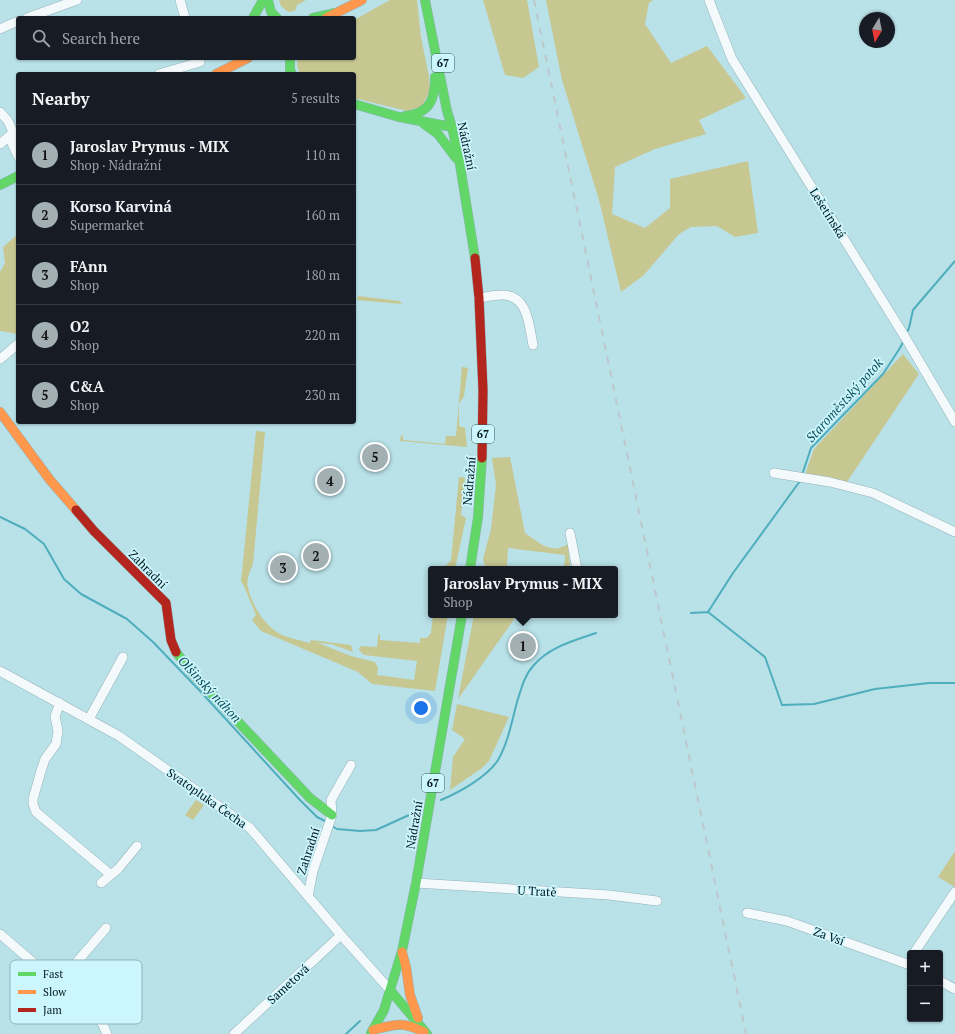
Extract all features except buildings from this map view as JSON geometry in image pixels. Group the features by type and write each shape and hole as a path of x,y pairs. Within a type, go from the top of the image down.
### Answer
{"main road":[{"path":"254,16 263,0"},
{"path":"268,0 271,12 275,16"},
{"path":"330,16 362,0"},
{"name":"Nádražní","path":"425,0 447,111 460,165 475,257 479,298 483,390 483,450 478,517 470,566"},
{"name":"67","path":"356,105 400,117 452,127 452,110 431,0"},
{"path":"322,16 336,13"},
{"path":"400,117 416,115 424,111 431,102 435,87 434,47"},
{"path":"220,72 244,60"},
{"path":"290,60 291,72"},
{"path":"209,72 221,62"},
{"name":"67","path":"413,119 435,131 444,140 460,165"},
{"path":"0,186 16,177"},
{"name":"Zahradní","path":"1,415 50,480 94,531 166,603 171,640 177,653 193,674 330,821"},
{"name":"Nádražní","path":"371,1032 384,1010 402,951 416,883 461,618"},
{"path":"402,951 410,995 425,1031"},
{"path":"390,990 425,1031"},
{"path":"371,1032 389,1025 401,1023 425,1031"}],"street":[{"path":"33,16 77,0"},
{"path":"180,0 184,16"},
{"name":"Lešetínská","path":"709,0 732,59 905,336 955,422"},
{"path":"0,29 16,22"},
{"path":"167,72 200,62 199,60"},
{"path":"0,112 16,130"},
{"path":"0,144 16,130"},
{"path":"16,130 11,141 16,152"},
{"path":"479,298 507,295 512,296 521,302 526,312 533,345"},
{"path":"0,359 16,346"},
{"path":"774,473 830,482 873,493 955,532"},
{"path":"570,533 576,566"},
{"path":"89,719 122,658"},
{"name":"Svatopluka Čecha","path":"0,671 119,736 250,828 390,990"},
{"path":"60,703 55,716 58,731 56,744 45,759 33,799 34,809 111,875"},
{"name":"Zahradní","path":"308,896 313,871 330,821 331,800 351,765"},
{"path":"101,883 118,869 137,846"},
{"name":"U Tratě","path":"416,883 609,895 657,901"},
{"path":"916,950 955,892"},
{"name":"Za Vsí","path":"747,913 787,921 907,963"},
{"path":"79,960 106,928"},
{"path":"0,934 30,960"},
{"name":"Sametová","path":"234,1034 341,935"},
{"path":"943,983 955,989"},
{"path":"103,1024 107,1034"}],"green space":[{"path":"279,0 306,0 297,5 295,11 288,12 281,6"},
{"path":"390,0 417,0 421,37 429,77 430,91 422,106 407,111 356,98 356,72 299,72 297,65 298,60 356,60 356,19"},
{"path":"483,0 527,0 539,67 523,78 505,75"},
{"path":"546,0 653,0 649,3 645,24 671,63 707,46 746,98 699,120 706,134 655,149 615,167 612,214 645,228 670,208 670,179 748,161 758,233 735,237 717,226 691,227 679,234 644,275 621,292 599,200 562,80"},
{"path":"16,236 16,334 0,331 0,272 5,263 3,247"},
{"path":"358,296 399,301 402,304 357,300"},
{"path":"903,354 919,374 847,482 805,475 814,449"},
{"path":"462,367 468,368 464,396 459,404 459,426 465,428 467,447 400,441 401,436 403,435 403,440 445,444 446,436 456,436"},
{"path":"256,431 265,432 253,564 248,582 252,601 256,608 264,620 280,634 310,643 311,640 351,645 353,652 331,644 318,643 351,656 375,662 378,668 377,675 414,680 417,661 364,655 359,650 360,646 377,647 378,635 380,634 380,640 420,643 420,638 427,638 431,633 433,618 447,618 435,691 372,684 358,672 261,631 252,620 256,615 241,582"},
{"path":"510,457 525,533 541,544 551,548 562,547 568,544 570,566 564,566 565,555 508,548 507,566 485,566 483,559 491,529 496,485 492,458"},
{"path":"459,477 465,478 461,515 466,518 456,566 446,566 451,560"},
{"path":"473,618 515,618 458,699"},
{"path":"457,704 509,717 489,761 482,768 450,790 453,757 465,739 452,730"},
{"path":"196,800 204,805 193,820 185,815"},
{"path":"955,851 955,887 938,877"}],"waterway":[{"name":"Staroměstský potok","path":"906,334 913,310 955,261"},
{"name":"Staroměstský potok","path":"802,475 811,448 883,374 904,340"},
{"name":"Staroměstský potok","path":"708,612 733,573 800,481"},
{"name":"Olšinský náhon","path":"0,517 25,529 44,544 64,579 81,594 127,619 153,642 299,799 317,817 327,822"},
{"name":"Staroměstský potok","path":"691,613 708,612 765,657 782,705 814,704 875,689 929,683 955,683"},
{"name":"Olšinský náhon","path":"441,800 456,793 480,778 498,760 507,739 523,683 527,674 539,659 562,645 596,633"},
{"name":"Olšinský náhon","path":"332,826 337,829 360,831 376,830 418,811"},
{"path":"346,1034 360,1021"}],"railway":[{"path":"534,0 746,1034"}],"traffic: fast":[{"path":"254,16 263,0"},
{"path":"268,0 271,12 275,16"},
{"path":"425,0 447,111 460,165 475,258"},
{"path":"322,16 335,13"},
{"path":"290,60 291,72"},
{"path":"405,116 420,112 429,104 434,92 435,77"},
{"path":"356,105 399,117 452,127"},
{"path":"424,124 438,134 456,158"},
{"path":"0,185 16,177"},
{"path":"470,566 478,517 482,458"},
{"path":"427,1034 390,990 402,951 416,883 461,618"},
{"path":"176,652 193,674 310,798 332,815"},
{"path":"371,1033 384,1010 390,990"}],"traffic: slow":[{"path":"330,16 362,0"},
{"path":"220,72 244,60"},
{"path":"0,412 50,480 76,510"},
{"path":"402,952 410,995 418,1018"},
{"path":"373,1030 393,1025 404,1025 424,1032"}],"traffic: jam":[{"path":"475,258 479,298 483,390 482,458"},
{"path":"76,510 94,531 166,603 171,640 176,652"}],"place":[{"name":"C&A","path":"375,457"},
{"name":"O2","path":"330,481"},
{"name":"Korso Karviná","path":"316,556"},
{"name":"FAnn","path":"283,568"},
{"name":"Jaroslav Prymus - MIX","path":"523,646"}]}
